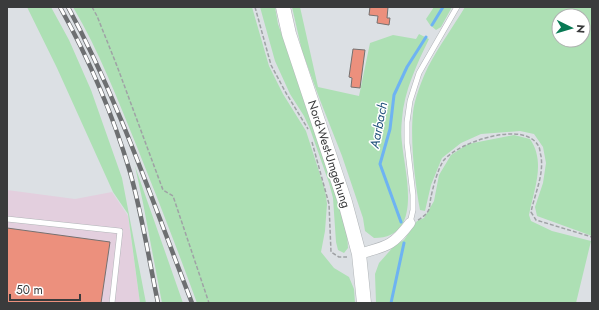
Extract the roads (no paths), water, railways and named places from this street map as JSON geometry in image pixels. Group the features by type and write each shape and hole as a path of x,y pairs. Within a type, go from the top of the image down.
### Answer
{"main road":[{"name":"Nord-West-Umgehung","path":"283,7 289,34 346,202 359,254 364,303"}],"street":[{"path":"359,254 389,246 400,237 410,223"}],"lane":[{"path":"410,223 413,210 413,195 407,143 407,122 410,101 419,73 457,7"},
{"path":"7,219 120,231 112,303"}],"waterway":[{"name":"Aarbach","path":"432,25 443,7"},
{"name":"Aarbach","path":"401,222 380,164 390,129 394,95 407,67 426,37"},
{"name":"Aarbach","path":"391,303 404,243"}],"railway":[{"path":"60,7 100,88 116,129 130,172 138,204 158,303"},
{"path":"68,7 119,116 192,303"}]}
